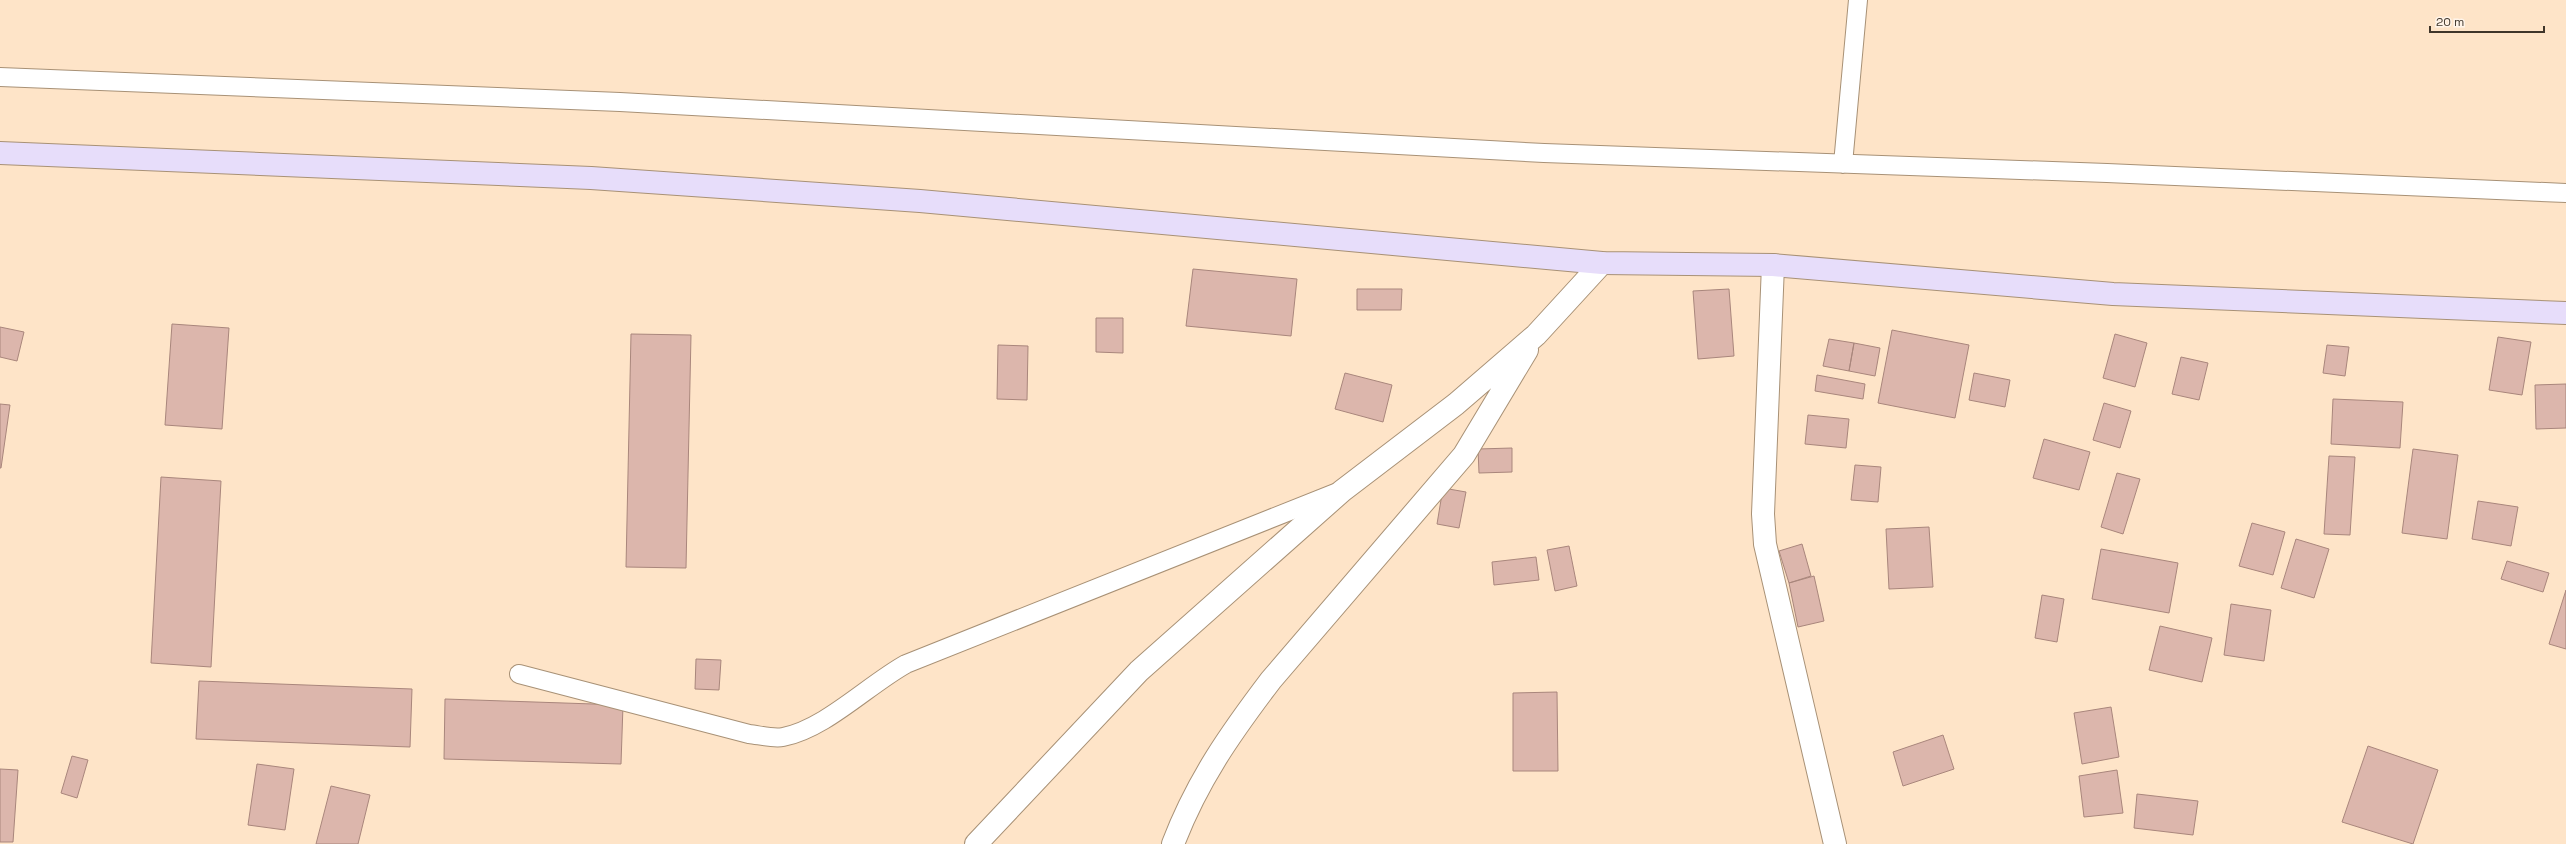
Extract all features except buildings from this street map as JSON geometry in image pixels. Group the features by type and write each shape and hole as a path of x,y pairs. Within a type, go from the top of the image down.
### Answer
{"street":[{"path":"0,154 591,178 920,201 1602,264 1773,265 2113,294 2566,313"},
{"path":"976,844 1139,671 1342,491 1456,404 1536,335 1602,264"},
{"path":"1773,265 1763,514 1765,544 1835,844"},
{"path":"1173,844 1196,789 1246,712 1271,680 1464,455 1536,335"}],"lane":[{"path":"1843,164 1858,0"},
{"path":"0,77 620,102 1544,153 2566,193"},
{"path":"519,674 749,734 782,738 814,726 882,677 906,664 1342,491"}]}
